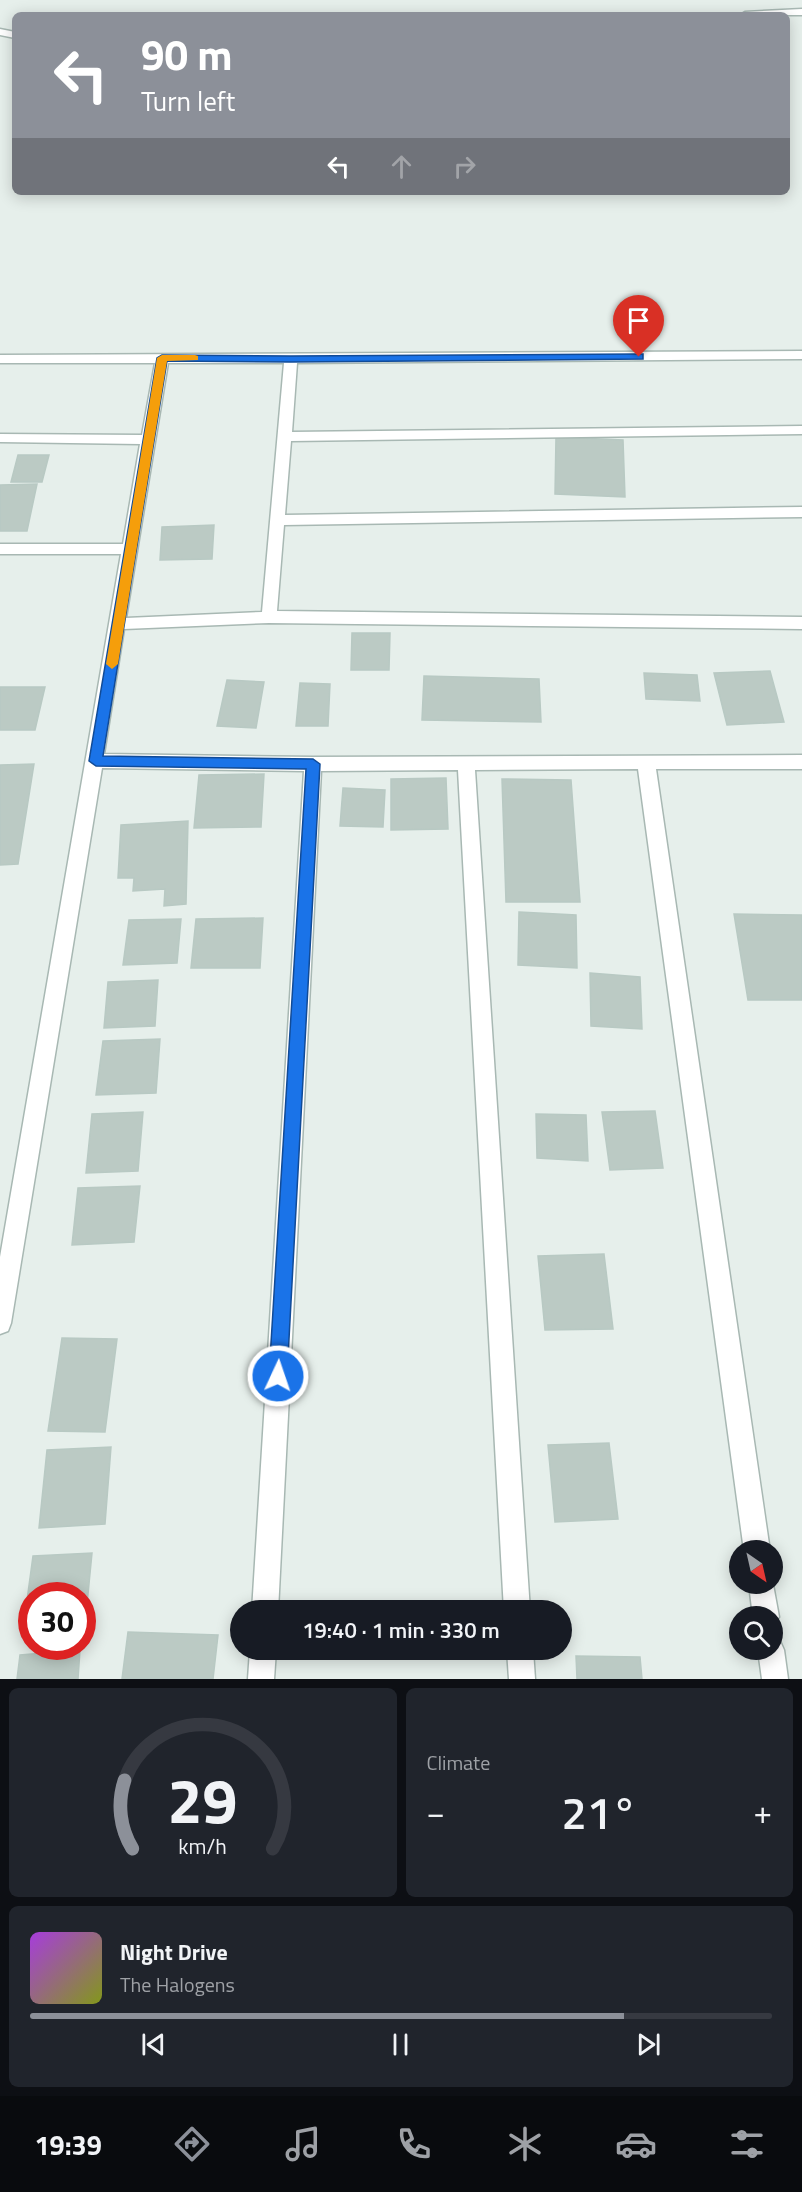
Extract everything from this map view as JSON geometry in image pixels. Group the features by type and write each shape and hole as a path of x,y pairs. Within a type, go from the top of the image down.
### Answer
{"street":[{"path":"0,359 802,355"},
{"path":"0,1323 162,358"},
{"path":"269,617 291,359"},
{"path":"283,437 802,430"},
{"path":"0,438 148,440"},
{"path":"277,520 802,512"},
{"path":"0,549 130,549"},
{"path":"118,624 269,617 802,623"},
{"path":"96,761 313,764 802,762"},
{"path":"646,763 755,1540"},
{"path":"266,1600 313,764"},
{"path":"466,764 517,1600"},
{"path":"261,1679 262,1660"},
{"path":"521,1660 522,1679"},
{"path":"772,1660 775,1679"}],"building":[{"path":"556,437 623,440 625,497 555,494"},
{"path":"18,455 49,455 42,482 11,482"},
{"path":"37,484 27,531 0,531 0,485"},
{"path":"214,525 212,559 160,560 162,527"},
{"path":"352,633 390,633 389,670 351,670"},
{"path":"770,671 784,722 727,725 714,673"},
{"path":"644,673 697,675 700,701 646,699"},
{"path":"424,676 539,679 541,722 422,720"},
{"path":"227,680 264,682 256,728 217,726"},
{"path":"300,683 330,684 328,726 296,726"},
{"path":"0,687 45,687 35,730 0,730"},
{"path":"34,764 18,864 0,865 0,765"},
{"path":"264,774 261,827 194,828 199,775"},
{"path":"446,778 448,829 391,830 391,779"},
{"path":"502,779 571,780 580,902 506,902"},
{"path":"343,788 385,790 383,827 340,826"},
{"path":"188,821 186,904 164,906 165,889 133,891 134,878 118,878 121,825"},
{"path":"519,912 576,915 577,968 518,965"},
{"path":"734,914 802,915 802,1000 748,1000"},
{"path":"263,918 260,968 191,968 196,919"},
{"path":"181,919 177,963 123,965 129,920"},
{"path":"590,973 640,977 642,1029 591,1026"},
{"path":"158,980 155,1026 104,1028 108,982"},
{"path":"160,1039 156,1093 96,1095 103,1041"},
{"path":"655,1111 663,1168 610,1170 602,1112"},
{"path":"143,1112 138,1171 86,1173 92,1114"},
{"path":"536,1114 586,1115 588,1161 537,1158"},
{"path":"140,1186 134,1242 72,1245 78,1188"},
{"path":"604,1254 613,1329 545,1330 538,1256"},
{"path":"62,1338 117,1339 105,1432 48,1431"},
{"path":"609,1443 618,1519 555,1522 548,1445"},
{"path":"111,1447 105,1524 39,1528 47,1450"},
{"path":"92,1553 89,1582 29,1582 33,1556"},
{"path":"128,1632 218,1635 213,1679 122,1679"},
{"path":"576,1656 640,1657 642,1679 577,1679"},
{"path":"19,1660 79,1660 78,1679 17,1679"}],"slow traffic":[{"path":"112,664 162,358 195,358"}],"route":[{"path":"278,1376 313,764 96,761 162,358 639,357"}]}
